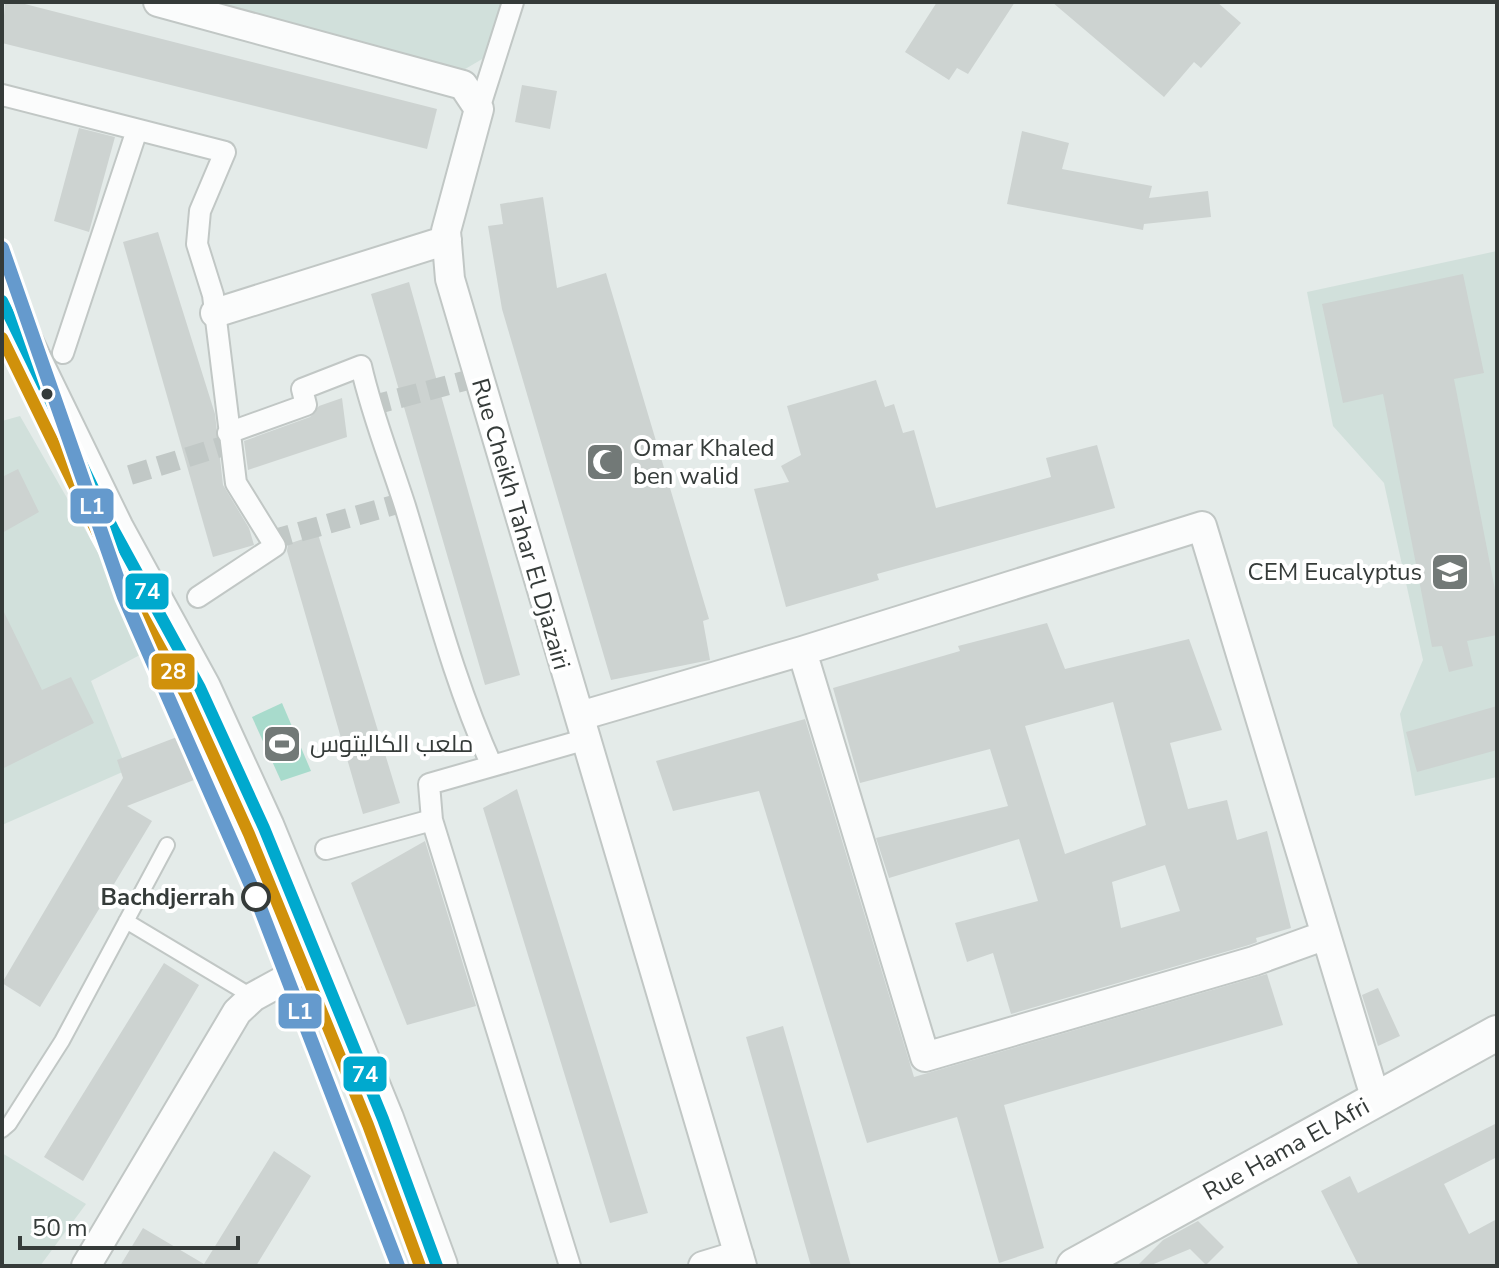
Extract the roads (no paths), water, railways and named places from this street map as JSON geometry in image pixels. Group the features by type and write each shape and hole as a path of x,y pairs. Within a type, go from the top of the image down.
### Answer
{"main road":[{"path":"7,326 200,688 264,828 383,1119 437,1266"}],"street":[{"path":"158,2 453,81 463,85 479,109"},
{"path":"479,109 513,2"},
{"path":"2,95 225,152 197,225 197,244 211,285 236,483 275,546 198,597"},
{"name":"Rue Cheikh Tahar El Djazairi","path":"479,109 446,231 450,279 741,1261"},
{"path":"63,353 137,130"},
{"path":"215,313 447,240"},
{"path":"228,433 306,405 302,389 361,366 370,406 404,502 465,707 492,766"},
{"path":"570,1266 432,820 429,784 492,766 583,728 802,651 1202,526 1376,1100"},
{"path":"802,651 925,1057 1254,961 1326,935"},
{"path":"326,849 432,820"},
{"path":"86,1266 237,1012 253,997 317,962"},
{"name":"Rue Hama El Afri","path":"1074,1266 1497,1033"},
{"path":"703,1266 741,1261"}],"lane":[{"path":"2,1130 9,1124 62,1041 167,845"},
{"path":"126,921 253,997"}],"tunnel":[{"path":"370,406 479,377"},
{"path":"130,475 230,444"},
{"path":"271,540 404,502"}],"place":[{"name":"Omar Khaled ben walid","path":"605,462"},
{"name":"CEM Eucalyptus","path":"1450,572"},
{"name":"ملعب الكاليتوس","path":"282,744"},
{"name":"Bachdjerrah","path":"256,897"}]}
